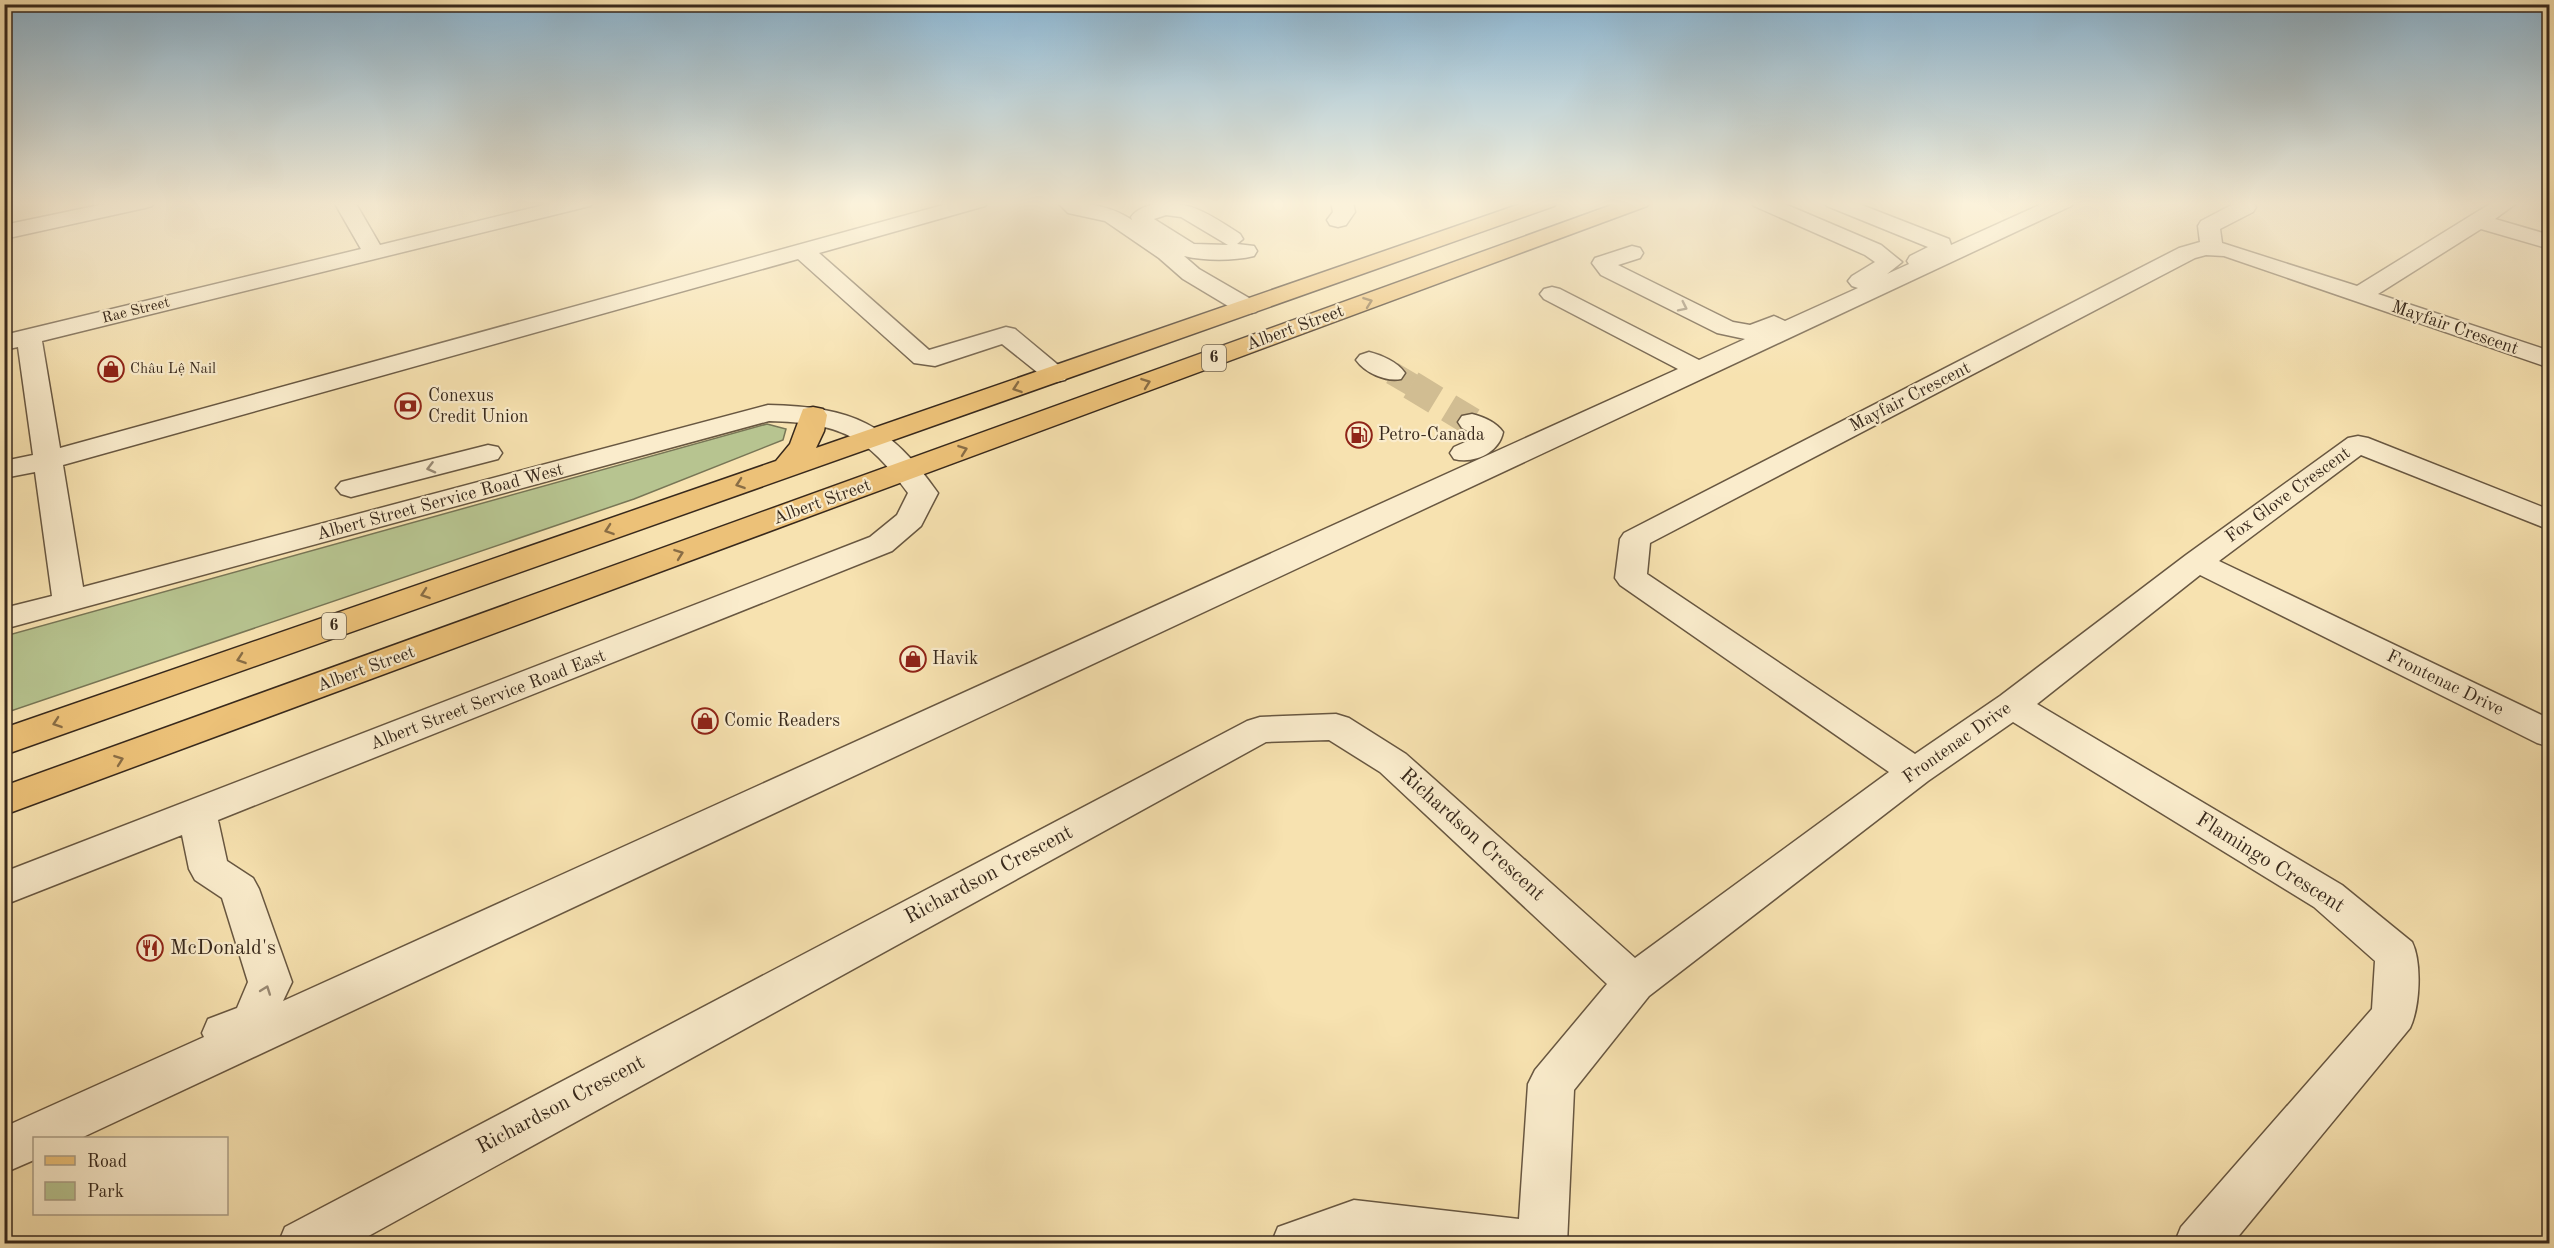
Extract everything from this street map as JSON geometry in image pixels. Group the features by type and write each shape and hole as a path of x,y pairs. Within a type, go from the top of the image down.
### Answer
{"main road":[{"name":"Albert Street","path":"4,742 1381,260"},
{"name":"Albert Street","path":"4,801 1481,260"},
{"path":"786,468 808,440 813,415"}],"street":[{"name":"Rae Street","path":"17,340 344,260"},
{"path":"4,470 49,460 770,260"},
{"path":"813,260 923,358 935,358 1006,334 1056,374"},
{"path":"1175,260 1191,274 1247,307"},
{"path":"1612,260 1604,263 1609,270 1726,328 1753,333 1918,260"},
{"path":"1847,290 1891,262 1888,260"},
{"path":"34,1137 1937,260"},
{"name":"Mayfair Crescent","path":"1916,772 1631,578 1635,539 2173,260"},
{"name":"Mayfair Crescent","path":"2257,260 2550,360"},
{"path":"2360,295 2415,260"},
{"path":"1552,294 1699,370"},
{"path":"17,340 49,460 69,602"},
{"path":"1370,360 1392,373"},
{"name":"Albert Street Service Road West","path":"4,619 768,413 813,415 840,420 875,437 908,470"},
{"path":"1464,453 1487,442 1489,432 1472,422"},
{"name":"Fox Glove Crescent","path":"2197,562 2358,444 2550,521"},
{"path":"351,488 488,453"},
{"name":"Albert Street Service Road East","path":"4,889 880,544 910,520 923,493 908,470"},
{"name":"Frontenac Drive","path":"1542,1244 1551,1084 1634,983 1916,772 2012,705 2197,562 2550,734"},
{"name":"Flamingo Crescent","path":"2012,705 2328,896 2397,954 2394,1015 2199,1244"},
{"name":"Richardson Crescent","path":"303,1244 1260,730 1336,727 1393,763 1634,983"},
{"path":"135,1072 253,1021 270,982 239,889 209,869 197,814"},
{"path":"4,1151 33,1138"},
{"path":"1296,1244 1354,1224 1525,1244"}],"green space":[{"path":"767,424 786,429 783,440 634,499 5,713 5,636"}],"tunnel":[{"path":"1392,373 1414,386"},
{"path":"1411,385 1472,422"}],"place":[{"name":"Châu Lệ Nail","path":"111,369"},
{"name":"Conexus Credit Union","path":"408,406"},
{"name":"Petro-Canada","path":"1359,435"},
{"name":"Havik","path":"913,659"},
{"name":"Comic Readers","path":"705,721"},
{"name":"McDonald's","path":"150,948"}]}
